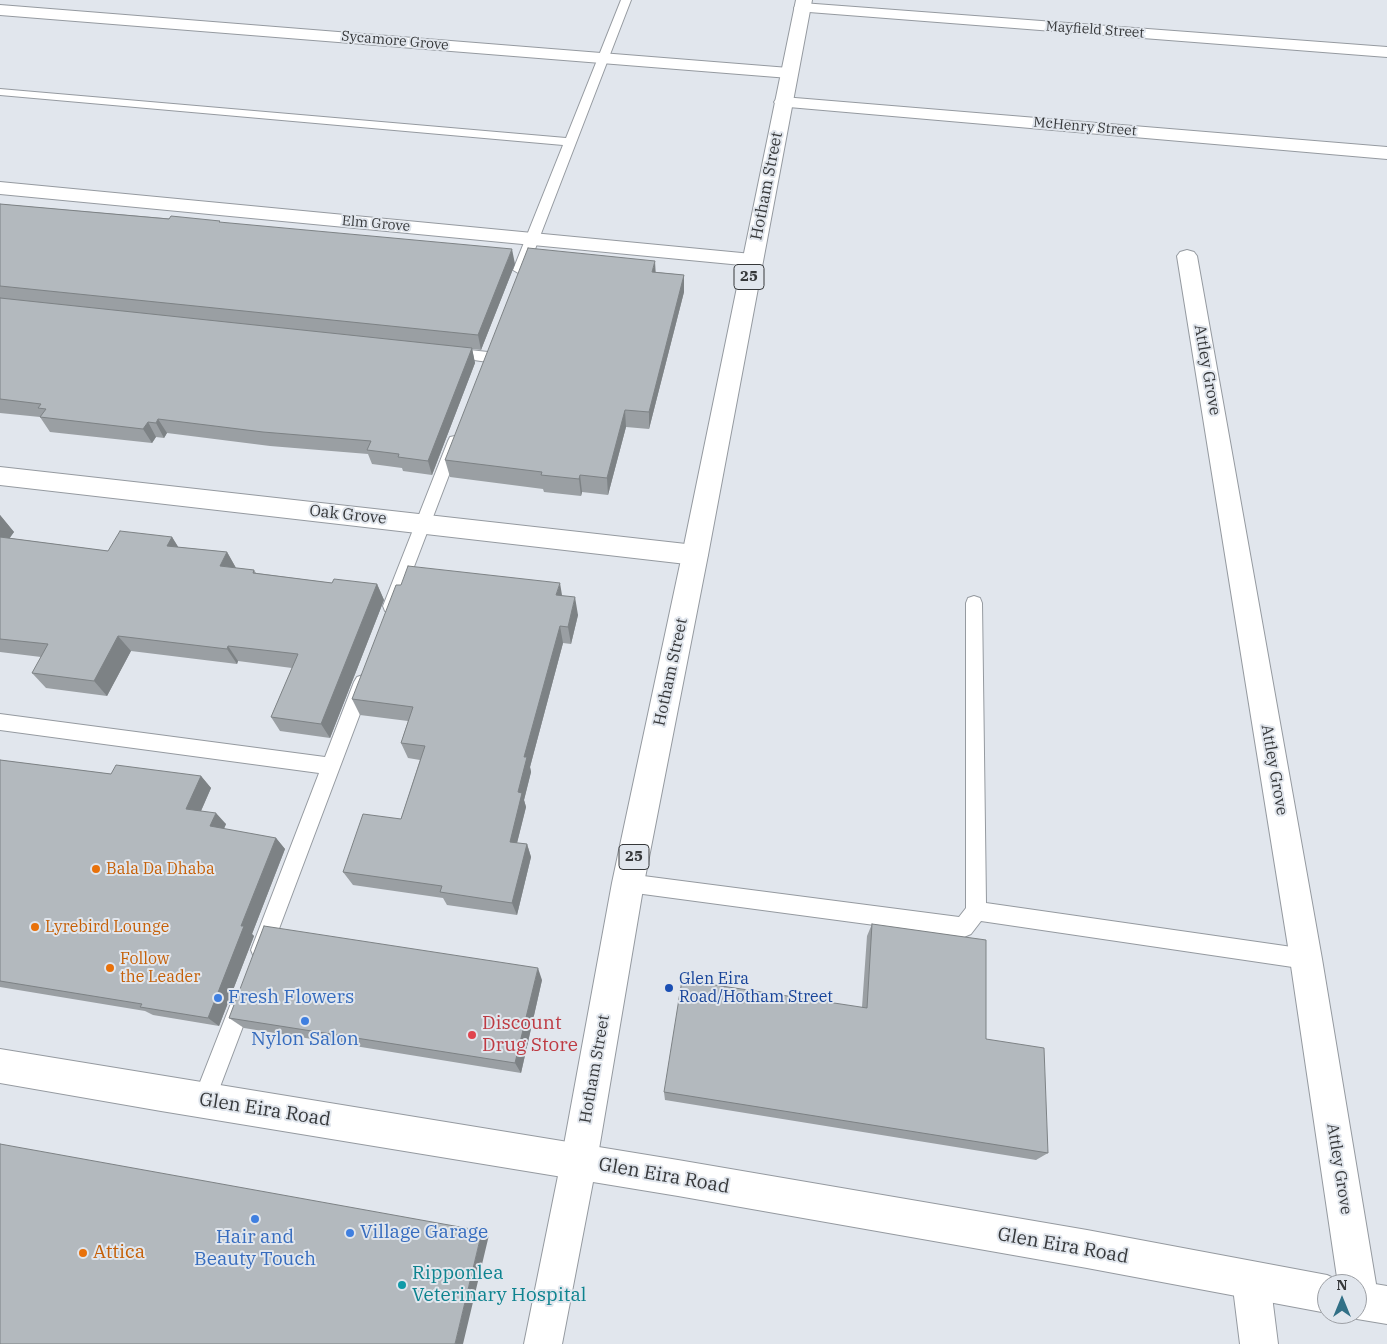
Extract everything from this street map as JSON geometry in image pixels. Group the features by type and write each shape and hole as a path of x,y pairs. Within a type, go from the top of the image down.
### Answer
{"street":[{"name":"Mayfield Street","path":"803,4 1387,52"},
{"name":"Hotham Street","path":"543,1344 579,1161 628,883 695,555 803,4"},
{"name":"Sycamore Grove","path":"0,10 790,73"},
{"name":"McHenry Street","path":"784,102 1387,153"},
{"name":"Elm Grove","path":"0,188 752,260"},
{"name":"Attley Grove","path":"1187,256 1306,959 1354,1274"},
{"name":"Oak Grove","path":"0,476 695,555"},
{"name":"Glen Eira Road","path":"0,1066 579,1161 1087,1249 1251,1280 1317,1289"},
{"path":"1251,1280 1259,1344"}],"lane":[{"path":"515,284 626,0"},
{"path":"0,92 570,142"},
{"path":"439,352 489,352 480,375"},
{"path":"386,620 459,429"},
{"path":"628,883 964,927 976,911 974,603"},
{"path":"255,967 369,665"},
{"path":"0,722 332,766"},
{"path":"976,911 1306,959"},
{"path":"204,1100 248,985"}],"building":[{"path":"0,204 169,219 171,216 512,249 478,335 0,286"},
{"path":"528,248 655,261 652,272 684,275 649,412 625,410 607,478 580,475 579,479 541,475 542,472 445,460"},
{"path":"0,298 472,348 428,461 398,457 399,454 367,450 371,441 263,432 158,419 156,423 148,422 143,429 40,417 46,409 38,408 41,404 0,399"},
{"path":"120,531 172,537 167,546 227,552 220,566 254,570 253,573 332,583 334,579 377,584 321,724 271,717 298,654 228,646 227,649 118,636 94,681 32,673 48,644 0,639 0,537 108,551"},
{"path":"408,566 560,583 556,595 575,597 568,627 560,626 524,757 527,757 518,792 522,793 510,842 527,844 512,903 440,892 442,886 343,872 363,814 401,819 425,746 401,743 413,707 352,699 396,585 401,585"},
{"path":"0,760 111,774 116,765 201,776 186,809 216,813 210,826 276,838 241,926 244,926 208,1018 140,1007 142,1004 0,981"},
{"path":"872,924 986,940 986,1039 1044,1048 1048,1153 664,1092 682,980 867,1008"},
{"path":"264,926 538,968 515,1063 229,1018"},
{"path":"0,1144 482,1231 455,1344 0,1344"}],"place":[{"name":"Bala Da Dhaba","path":"96,869"},
{"name":"Lyrebird Lounge","path":"35,927"},
{"name":"Follow the Leader","path":"110,968"},
{"name":"Glen Eira Road/Hotham Street","path":"669,988"},
{"name":"Fresh Flowers","path":"218,998"},
{"name":"Nylon Salon","path":"305,1021"},
{"name":"Discount Drug Store","path":"472,1035"},
{"name":"Hair and Beauty Touch","path":"255,1219"},
{"name":"Village Garage","path":"350,1233"},
{"name":"Attica","path":"83,1253"},
{"name":"Ripponlea Veterinary Hospital","path":"402,1285"}]}
